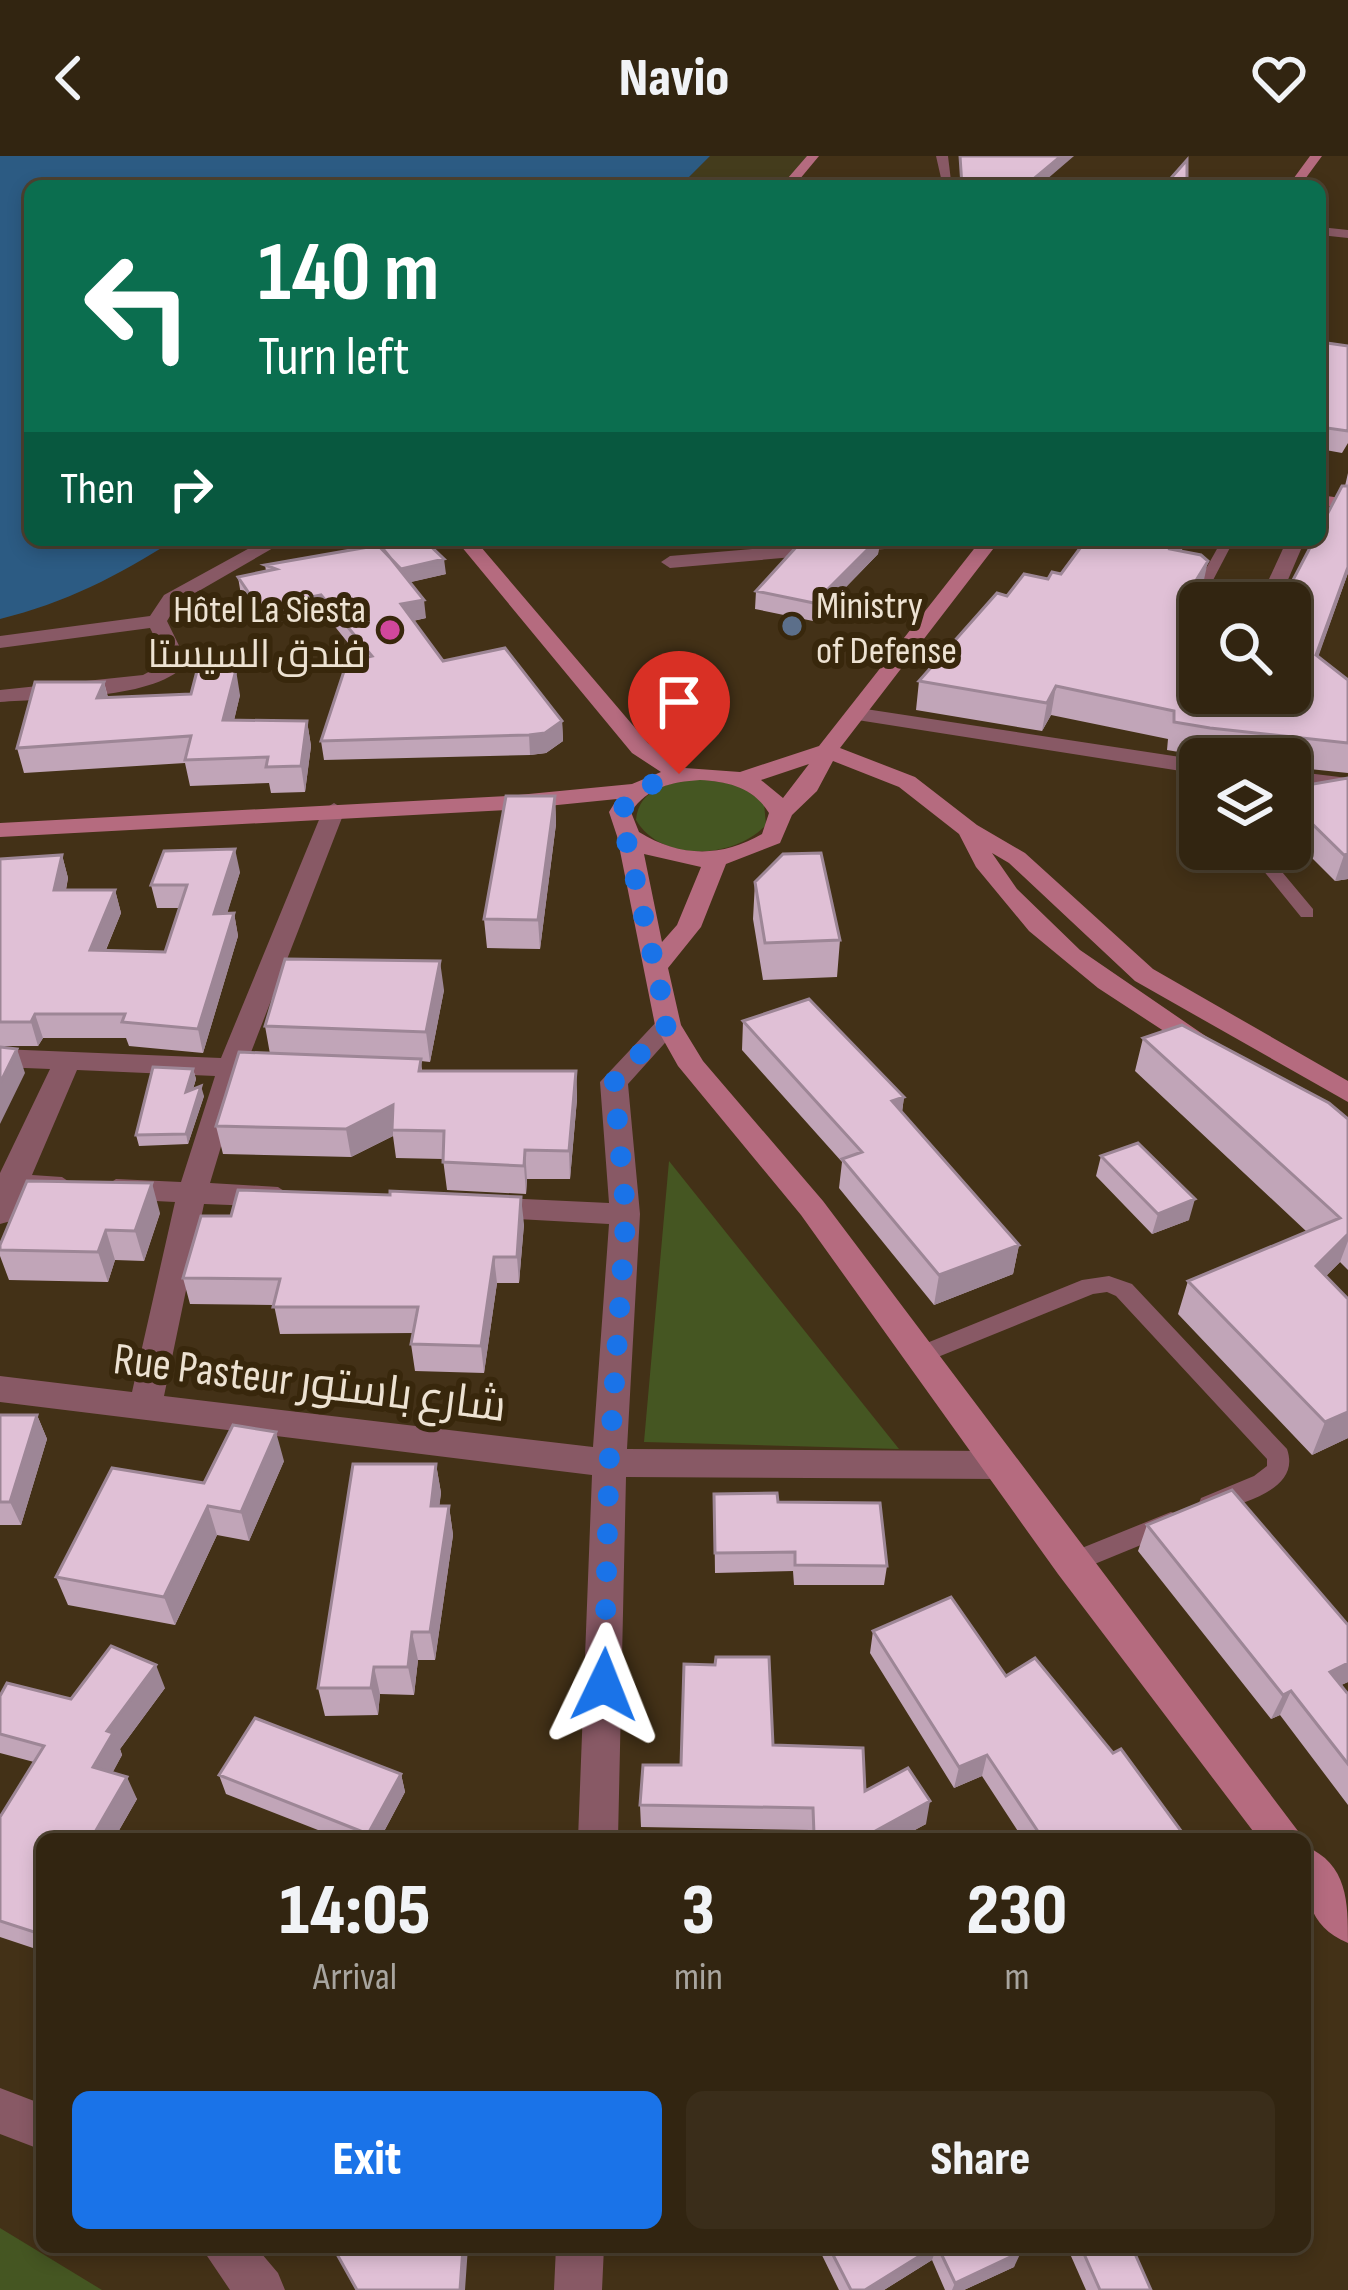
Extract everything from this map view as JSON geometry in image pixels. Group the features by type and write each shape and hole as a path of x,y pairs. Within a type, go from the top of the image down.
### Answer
{"main road":[{"path":"792,180 813,156"},
{"path":"470,546 640,748 679,774"},
{"path":"507,802 625,824 665,855 716,860 758,848 780,825 782,813 808,786 827,751 986,546"},
{"path":"640,748 643,786 625,824 668,1024 692,1066 812,1208 1071,1563 1279,1833"},
{"path":"0,830 507,802 643,786 679,774 742,779 827,751 907,782 968,830 1017,858 1144,975 1348,1094"},
{"path":"742,779 775,800 782,813"},
{"path":"968,830 992,876 1063,946 1136,1003 1226,1057"},
{"path":"656,967 689,928 716,860"},
{"path":"1311,1874 1348,1922"}],"street":[{"path":"942,156 947,178"},
{"path":"0,642 157,621 171,599 267,546"},
{"path":"670,562 851,546"},
{"path":"1277,582 1293,546"},
{"path":"0,696 147,681 170,672 177,662 157,621"},
{"path":"859,714 1179,764"},
{"path":"1311,781 1348,785"},
{"path":"145,1406 192,1193 230,1068 334,810"},
{"path":"598,1833 609,1463 626,1214 602,1082 668,1024"},
{"path":"0,1058 278,1070"},
{"path":"0,1214 6,1184 68,1061"},
{"path":"6,1184 306,1198"},
{"path":"443,1205 626,1214"},
{"name":"Rue Pasteur شارع باستور","path":"0,1389 609,1463 999,1465"},
{"path":"0,2111 36,2125"},
{"path":"230,2253 261,2290"},
{"path":"578,2290 580,2253"}],"lane":[{"path":"1206,581 1225,546"},
{"path":"1271,870 1307,913"},
{"path":"920,1355 1090,1286 1108,1284 1124,1290 1279,1456 1280,1470 1263,1483 1071,1563"}],"green space":[{"path":"700,779 739,785 764,803 766,825 736,845 718,850 680,849 647,834 636,820 643,800 668,785"},
{"path":"669,1161 899,1449 644,1442"},
{"path":"0,2228 102,2290 0,2290"}],"sand":[{"path":"710,156 809,156 790,180 686,180"}],"water":[{"path":"0,156 710,156 686,180 24,180 24,546 164,546 90,587 0,619"}],"building":[{"path":"960,156 1061,156 1032,180 962,180"},
{"path":"1187,160 1187,180 1169,180"},
{"path":"1326,343 1348,346 1348,431 1326,428"},
{"path":"1342,486 1348,486 1348,567 1316,655 1348,680 1348,743 1174,722 1174,711 1056,686 1047,703 919,681 997,593 1007,596 1024,574 1048,579 1052,572 1061,574 1082,546 1172,546 1170,549 1201,555 1208,561 1195,582 1179,582 1179,714 1311,714 1311,582 1292,582 1311,546 1326,546 1326,517"},
{"path":"379,546 430,546 444,559 401,569"},
{"path":"381,546 424,600 401,604 443,661 505,648 562,721 545,733 529,735 321,741 347,662 372,656 321,595 259,608 238,577 276,569 265,565"},
{"path":"797,546 871,546 814,603 756,591"},
{"path":"236,670 223,720 307,721 301,766 266,767 268,757 185,760 191,736 17,748 35,682 104,682 97,698 191,694 197,671"},
{"path":"1348,778 1348,854 1311,823 1311,784"},
{"path":"506,796 555,796 538,920 484,919"},
{"path":"235,849 214,914 234,913 198,1029 122,1022 125,1014 35,1014 31,1022 0,1022 0,859 62,855 54,890 115,890 90,950 165,952 187,885 151,885 164,851"},
{"path":"821,853 840,940 765,943 755,882 783,854"},
{"path":"285,959 440,961 426,1032 265,1026"},
{"path":"809,999 904,1097 892,1101 1019,1245 939,1275 842,1159 862,1152 743,1021"},
{"path":"1182,1025 1329,1103 1348,1119 1348,1234 1316,1266 1348,1299 1348,1412 1325,1422 1188,1281 1340,1218 1143,1038"},
{"path":"0,1047 17,1049 0,1083"},
{"path":"239,1052 421,1059 419,1071 576,1071 569,1151 525,1150 524,1166 443,1162 444,1131 392,1130 393,1105 346,1129 216,1126"},
{"path":"153,1067 193,1069 186,1092 201,1086 186,1134 136,1135"},
{"path":"1138,1143 1195,1199 1158,1214 1101,1156"},
{"path":"27,1181 152,1183 135,1231 106,1230 98,1252 0,1250"},
{"path":"238,1190 521,1197 517,1257 494,1257 481,1346 411,1344 418,1307 273,1307 280,1279 183,1278 201,1216 231,1216"},
{"path":"0,1415 37,1415 10,1502 0,1502"},
{"path":"233,1425 276,1432 241,1512 208,1506 164,1597 56,1577 112,1468 204,1483"},
{"path":"353,1464 436,1464 431,1506 449,1506 430,1632 412,1632 408,1667 374,1667 371,1688 318,1688"},
{"path":"1232,1490 1348,1625 1348,1663 1330,1672 1348,1694 1348,1764 1291,1691 1283,1695 1147,1525"},
{"path":"777,1493 778,1502 880,1503 887,1566 795,1565 795,1552 715,1553 714,1494"},
{"path":"951,1597 1006,1676 1035,1658 1113,1753 1121,1749 1183,1833 1039,1833 987,1755 959,1767 873,1631"},
{"path":"111,1646 156,1665 107,1731 113,1733 93,1767 127,1777 94,1833 36,1833 36,1933 0,1921 0,1817 44,1746 0,1734 0,1696 7,1683 71,1699"},
{"path":"716,1657 769,1657 773,1745 863,1748 865,1791 908,1768 930,1801 872,1833 814,1833 813,1808 640,1805 643,1765 681,1765 684,1664 715,1665"},
{"path":"255,1718 401,1774 369,1833 219,1775"},
{"path":"336,2253 463,2253 460,2290 357,2290"},
{"path":"832,2253 924,2253 865,2290 851,2290"},
{"path":"941,2253 1019,2253 955,2283"},
{"path":"1084,2253 1135,2253 1151,2290 1100,2290"}],"place":[{"name":"Ministry of Defense","path":"792,626"},
{"name":"Hôtel La Siesta فندق السيستا","path":"390,630"}],"route":[{"path":"604,1685 609,1463 626,1214 614,1082 668,1024 620,812 637,790 679,774"}]}
